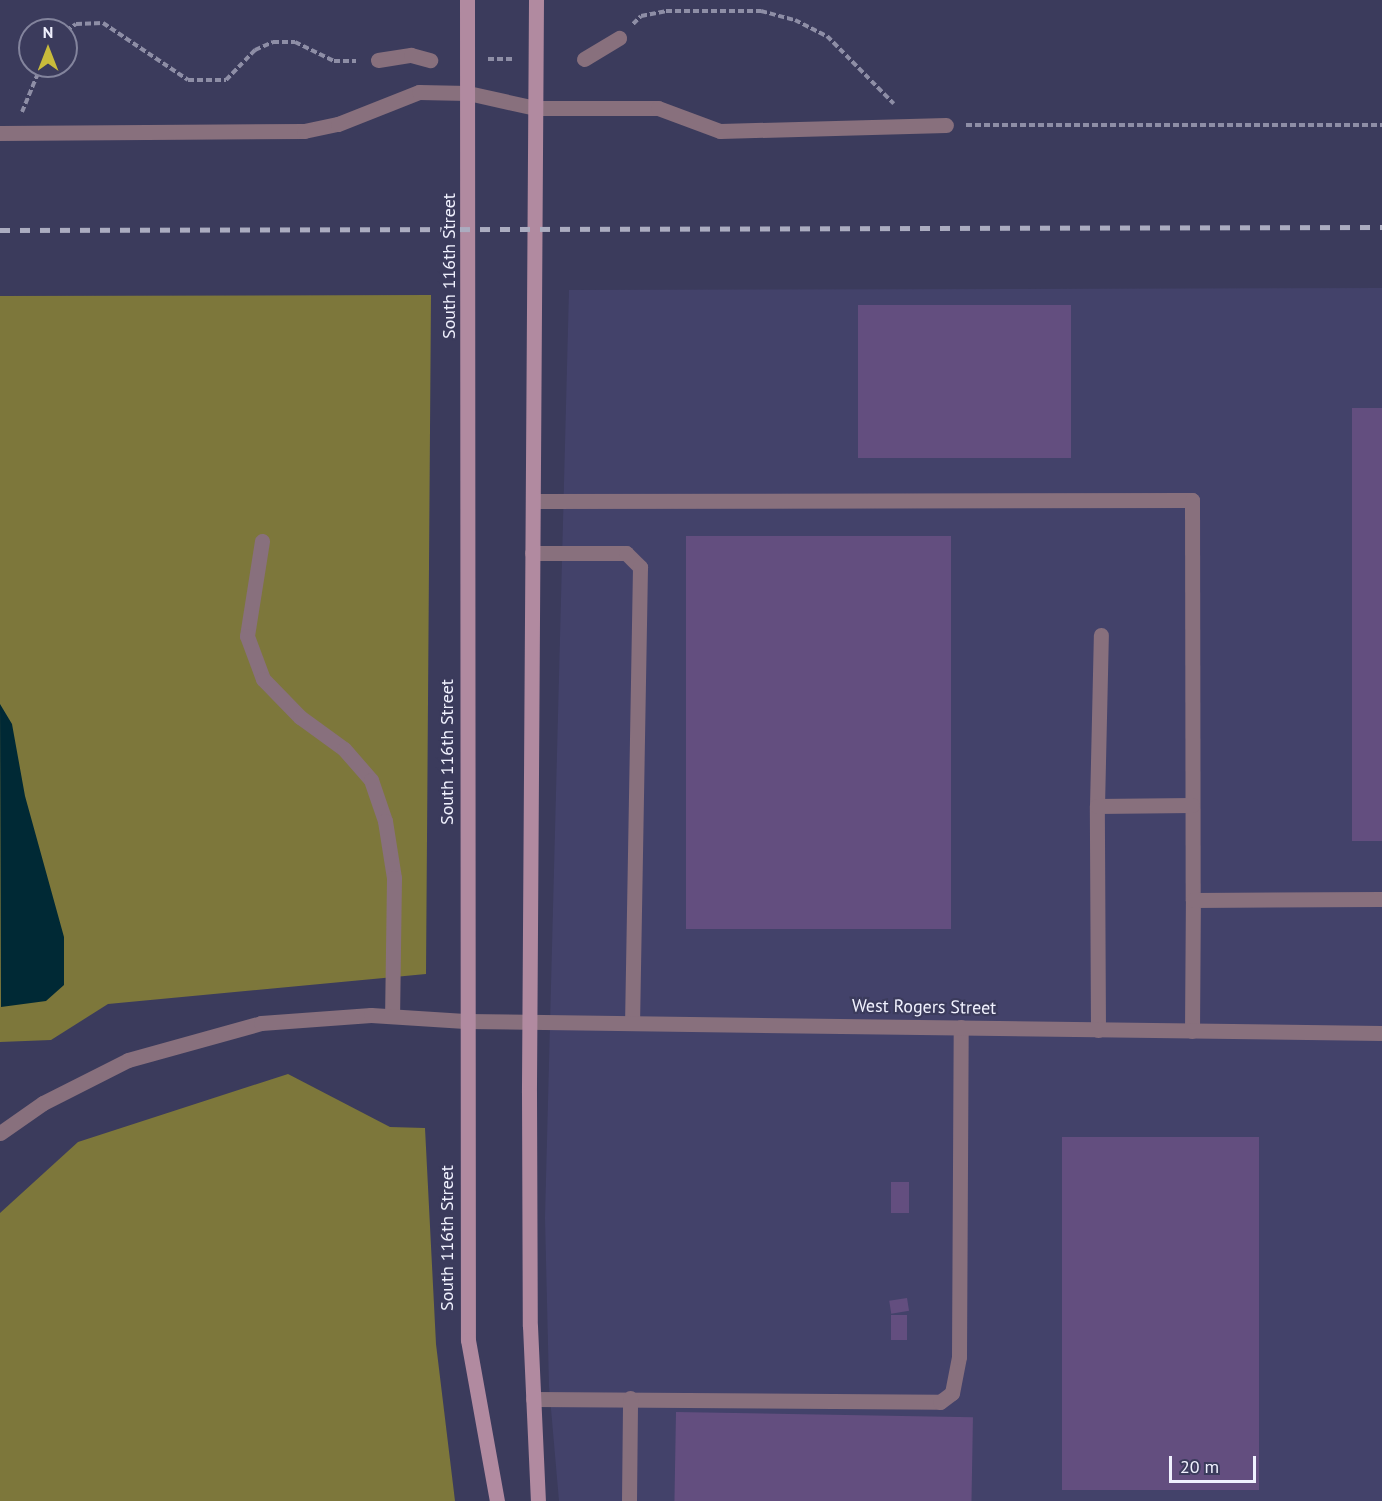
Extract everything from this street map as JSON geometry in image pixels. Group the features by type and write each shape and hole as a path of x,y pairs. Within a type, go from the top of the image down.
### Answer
{"street":[{"name":"South 116th Street","path":"467,0 465,1021 468,1340 497,1501"},
{"path":"536,0 530,1020 533,1399 538,1501"},
{"path":"584,59 619,38"},
{"path":"378,60 411,56 430,60"},
{"path":"0,132 304,131 338,124 419,92 468,93 535,108 658,108 720,130 946,125"},
{"path":"533,501 1192,501 1192,1031"},
{"path":"262,541 247,636 263,678 300,717 358,765 371,780 385,821 394,878 392,1016"},
{"path":"532,553 626,553 640,567 632,1022"},
{"path":"1098,1030 1097,807 1101,635"},
{"path":"1097,807 1192,805"},
{"path":"1193,900 1382,899"},
{"name":"West Rogers Street","path":"0,1133 43,1103 128,1060 261,1023 392,1016 465,1021 530,1020 1382,1033"},
{"path":"533,1399 940,1402 952,1394 959,1357 961,1027"},
{"path":"629,1501 630,1398"}],"path":[{"path":"619,38 641,16 666,11 760,11 795,20 827,36 904,111"},
{"path":"78,24 103,23 188,81 226,80 255,50 273,42 294,42 334,61 378,60"},
{"path":"468,59 535,59"},
{"path":"18,116 29,102 37,78"},
{"path":"946,125 1382,125"}],"shaded area":[{"path":"1382,288 1382,1501 559,1501 549,1386 545,1218 569,290"},
{"path":"431,295 426,974 108,1004 51,1040 0,1042 0,296"},
{"path":"288,1074 390,1127 425,1128 436,1344 455,1501 0,1501 0,1213 78,1142"}],"water":[{"path":"0,704 12,724 25,796 64,937 64,985 46,1001 1,1007"}],"building":[{"path":"858,305 1071,305 1071,458 858,458"},
{"path":"1352,408 1382,408 1382,841 1352,841"},
{"path":"686,536 951,536 951,929 686,929"},
{"path":"1062,1137 1259,1137 1259,1490 1062,1490"},
{"path":"891,1182 909,1182 909,1213 891,1213"},
{"path":"907,1298 909,1311 891,1314 889,1301"},
{"path":"891,1315 907,1315 907,1340 891,1340"},
{"path":"676,1412 973,1417 971,1501 674,1501"}],"railway":[{"path":"0,230 1382,227"}]}
